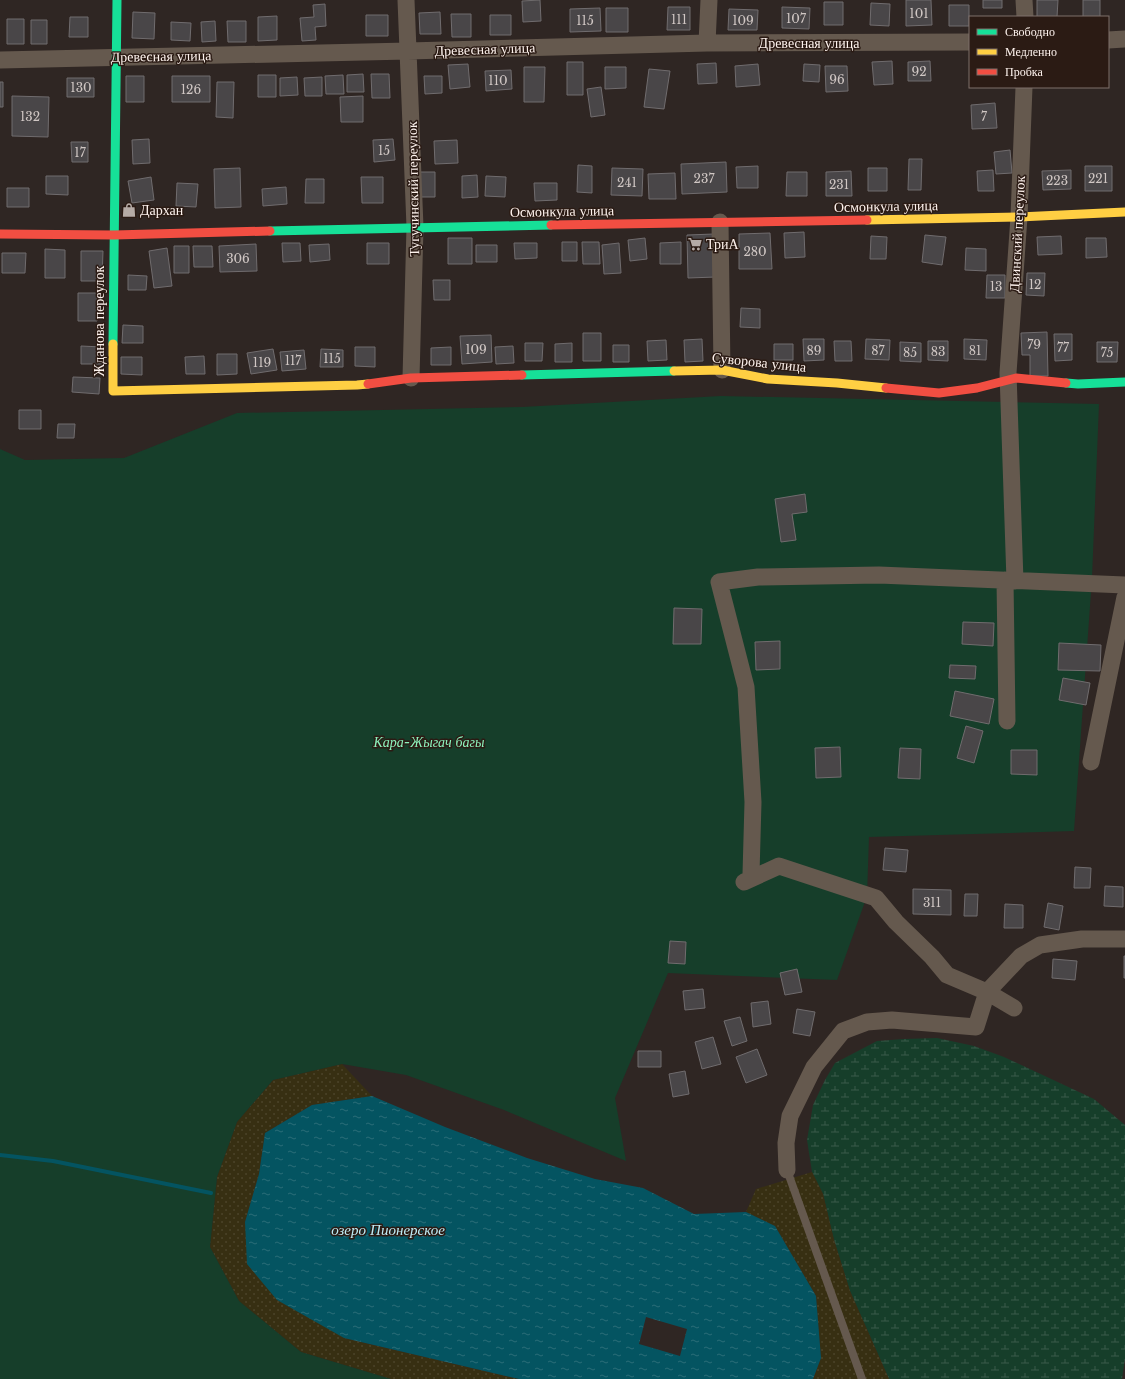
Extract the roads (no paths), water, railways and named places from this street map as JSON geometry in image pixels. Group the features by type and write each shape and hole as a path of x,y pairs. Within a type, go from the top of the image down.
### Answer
{"street":[{"name":"Жданова переулок","path":"117,0 113,391 357,385 411,378"},
{"name":"Тугучинский переулок","path":"406,0 415,227 411,378"},
{"path":"707,43 709,0"},
{"path":"1024,0 1025,16"},
{"path":"1109,40 1125,39"},
{"name":"Древесная улица","path":"0,60 707,43 969,42"},
{"name":"Двинский переулок","path":"1007,721 1010,580 1008,372 1019,218 1024,88"},
{"name":"Осмонкула улица","path":"0,234 114,235 415,227 1019,218 1125,212"},
{"path":"720,222 722,370"},
{"name":"Суворова улица","path":"411,378 722,370 768,379 837,383 938,393 977,388 1016,378 1078,384 1125,382"},
{"path":"1014,1008 987,992 947,975 932,957 896,922 876,898 780,866 747,878 753,802 746,687 719,582 758,577 879,575 1125,585"},
{"path":"1091,762 1125,597"},
{"path":"787,1170 786,1144 790,1116 814,1067 843,1031 867,1022 892,1020 976,1027 987,992 1021,956 1040,945 1082,939 1125,939"}],"lane":[{"path":"787,1170 862,1379"}],"water":[{"name":"озеро Пионерское","path":"372,1096 445,1127 527,1158 595,1179 643,1188 694,1214 746,1212 775,1226 816,1296 821,1358 813,1379 519,1379 344,1338 277,1300 247,1264 245,1222 259,1174 265,1133 312,1105","holes":["646,1317 687,1329 680,1356 639,1344"]}],"waterway":[{"path":"0,1155 53,1161 211,1193"}],"place":[{"name":"Дархан","path":"129,210"},
{"name":"ТриА","path":"695,244"}],"park label":[{"name":"Кара-Жыгач багы","path":"429,742"}]}
